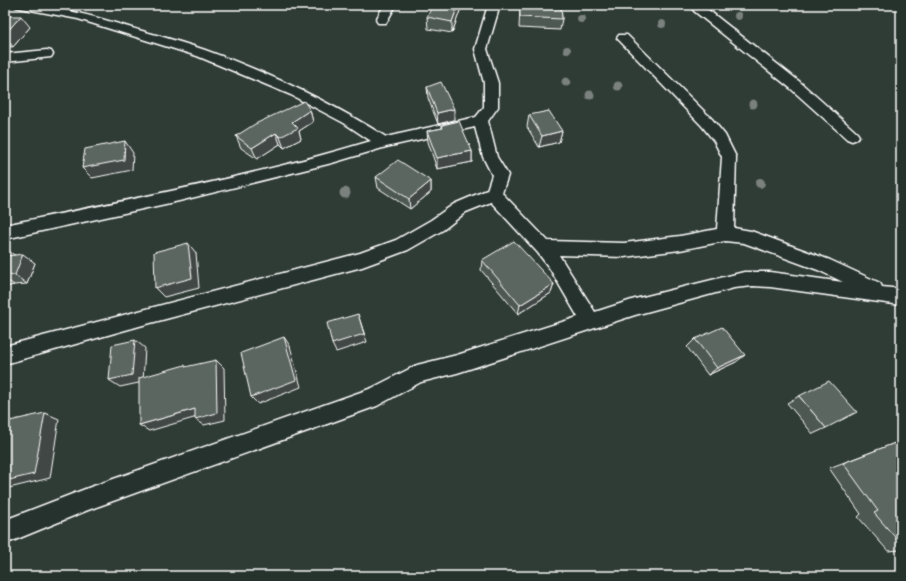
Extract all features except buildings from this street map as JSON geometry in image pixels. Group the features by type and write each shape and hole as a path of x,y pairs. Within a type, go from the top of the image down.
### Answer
{"street":[{"path":"20,5 80,16 201,53 296,92 349,120 384,142"},
{"path":"80,16 89,5"},
{"path":"382,20 390,5"},
{"path":"5,232 268,174 332,158 384,142 481,121 491,107 491,83 481,49 494,5"},
{"path":"696,5 698,9 794,86 852,136"},
{"path":"623,38 696,111 719,136 725,146 729,157 725,234"},
{"path":"5,58 47,54"},
{"path":"481,121 490,157 500,175 494,194"},
{"path":"494,194 544,248 556,264 590,321"},
{"path":"5,355 143,317 362,260 402,245 437,225 460,208 494,194"},
{"path":"544,248 624,250 680,243 725,234 745,236 824,265 896,296"},
{"path":"5,532 88,499 377,396 417,374 457,364 635,307 751,277 768,278 804,285 896,296"}]}
